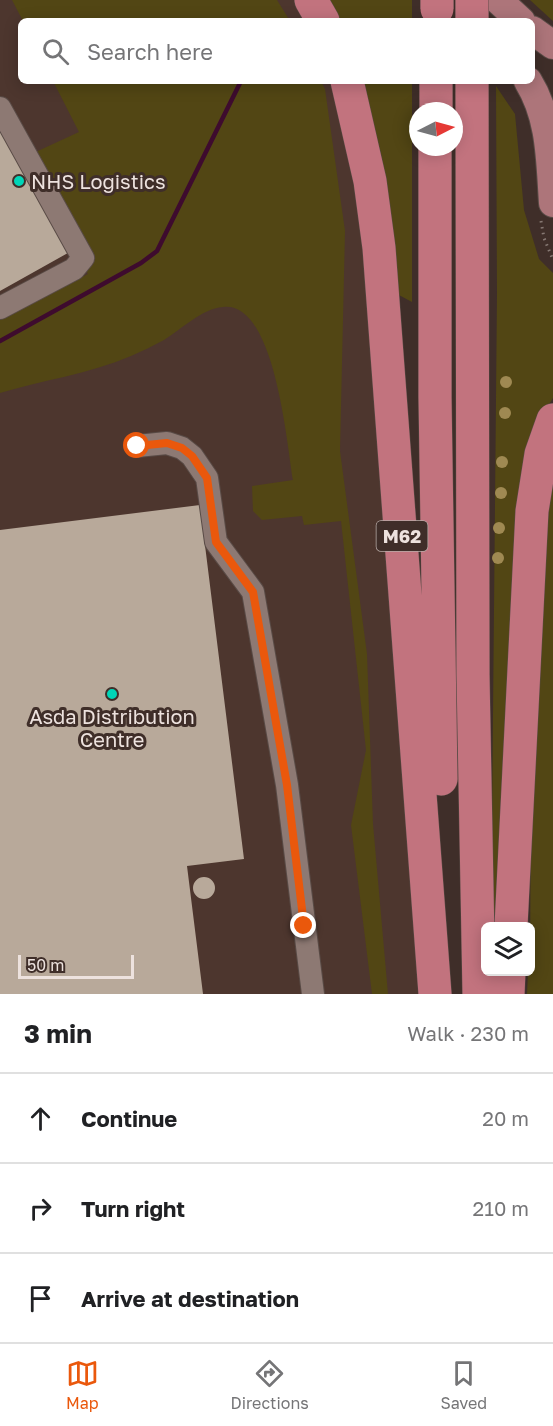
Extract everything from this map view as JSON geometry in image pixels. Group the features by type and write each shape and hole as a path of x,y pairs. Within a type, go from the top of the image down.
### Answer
{"highway":[{"path":"311,0 321,18"},
{"path":"472,0 472,18"},
{"name":"M62","path":"348,84 370,181 379,248 435,994"},
{"path":"435,102 436,84"},
{"path":"472,84 473,675 480,994"},
{"name":"M62","path":"435,156 438,630 446,994"},
{"path":"511,922 532,511 541,454 553,420"},
{"path":"508,994 509,976"}],"main road":[{"path":"498,0 518,18"},
{"path":"440,7 465,18"},
{"path":"535,32 553,45"},
{"path":"533,92 553,129"},
{"path":"533,92 549,141 552,190"}],"lane":[{"path":"0,108 83,258 74,269 0,308"},
{"path":"137,446 167,443 182,448 192,456 207,478 216,542 253,592 287,785 313,994"}],"shaded area":[{"path":"0,0 299,0 309,18 18,18 18,84 337,84 353,144 401,639 418,994 0,994"},
{"path":"12,0 277,0 288,18 21,18"},
{"path":"326,0 412,0 412,18 335,18"},
{"path":"530,0 553,0 553,21"},
{"path":"55,84 322,84 325,89 345,231 340,451 367,654 373,824 388,994 372,994 351,825 366,750 341,521 304,525 302,516 262,520 253,511 252,486 293,480 275,378 266,349 255,326 241,311 223,307 207,311 164,340 131,356 82,372 0,393 0,320 88,274 27,156 79,132"},
{"path":"364,84 412,84 412,102 409,102 409,156 412,156 412,302 397,294 382,158"},
{"path":"496,86 515,114 524,210 539,259 553,273 553,398 543,414 498,922 491,922 497,293"},
{"path":"553,477 553,994 527,994 528,976 535,976 535,922 530,922 531,782 548,507"}],"building":[{"name":"NHS Logistics","path":"0,113 75,249 0,291"},
{"name":"Asda Distribution Centre","path":"200,505 244,859 187,866 203,994 0,994 0,530"},
{"path":"200,877 208,877 215,884 215,892 208,899 200,899 193,892 193,884"}],"waterway":[{"path":"0,341 141,263 157,251 240,84"}],"place":[{"name":"NHS Logistics","path":"19,181"},
{"name":"Asda Distribution Centre","path":"112,694"}],"route":[{"path":"137,446 167,443 182,448 192,456 207,478 216,542 253,592 287,785 304,926"}]}
